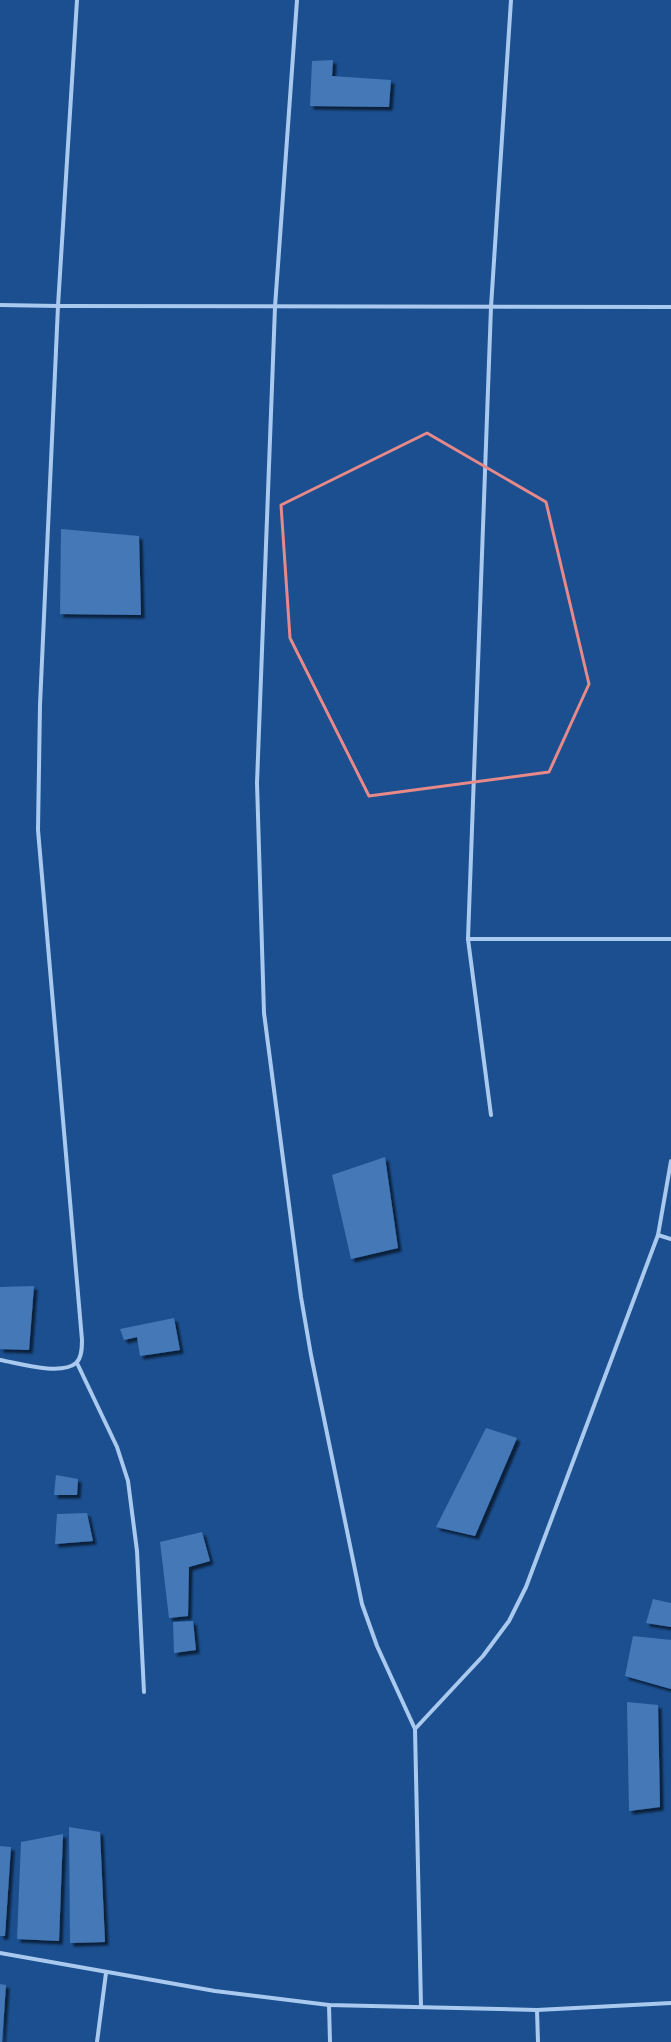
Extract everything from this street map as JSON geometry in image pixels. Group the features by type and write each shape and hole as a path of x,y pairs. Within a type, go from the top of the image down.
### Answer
{"street":[{"path":"0,1360 53,1369 67,1368 77,1363 81,1353 82,1340 38,830 40,705 58,306 77,0"},
{"path":"297,0 275,307 257,783 264,1013 301,1297 311,1355 362,1604 377,1646 415,1729 421,2006"},
{"path":"491,1115 468,939 491,307 511,0"},
{"path":"0,305 671,307"},
{"path":"468,939 671,940"},
{"path":"415,1729 483,1656 509,1621 526,1587 658,1235 671,1161"},
{"path":"658,1235 671,1239"},
{"path":"77,1363 117,1447 128,1481 137,1551 144,1692"},
{"path":"0,1953 215,1992 329,2005 421,2006 537,2010 671,2003"},
{"path":"97,2042 106,1973"},
{"path":"329,2005 330,2042"},
{"path":"537,2010 538,2042"}],"highlighted area":[{"path":"427,433 546,502 589,684 549,772 369,796 290,638 281,505"}],"building":[{"path":"333,60 332,76 391,80 389,107 310,106 312,61"},
{"path":"61,529 139,536 141,615 60,614"},
{"path":"385,1157 398,1248 351,1259 332,1175"},
{"path":"34,1286 29,1350 0,1349 0,1287"},
{"path":"174,1318 180,1350 140,1356 137,1337 124,1340 120,1329"},
{"path":"486,1428 517,1438 475,1536 436,1527"},
{"path":"56,1475 78,1479 77,1495 54,1495"},
{"path":"87,1513 93,1541 55,1544 57,1514"},
{"path":"202,1532 210,1561 189,1567 188,1616 169,1618 160,1542"},
{"path":"653,1599 671,1603 671,1627 646,1623"},
{"path":"193,1621 196,1650 174,1653 173,1622"},
{"path":"633,1636 671,1640 671,1689 625,1676"},
{"path":"627,1702 658,1705 660,1807 629,1811"},
{"path":"69,1827 100,1832 105,1942 70,1943"},
{"path":"63,1834 59,1941 17,1939 21,1842"},
{"path":"0,1846 11,1847 5,1936 0,1936"},
{"path":"0,1984 6,1985 2,2042 0,2042"}]}
